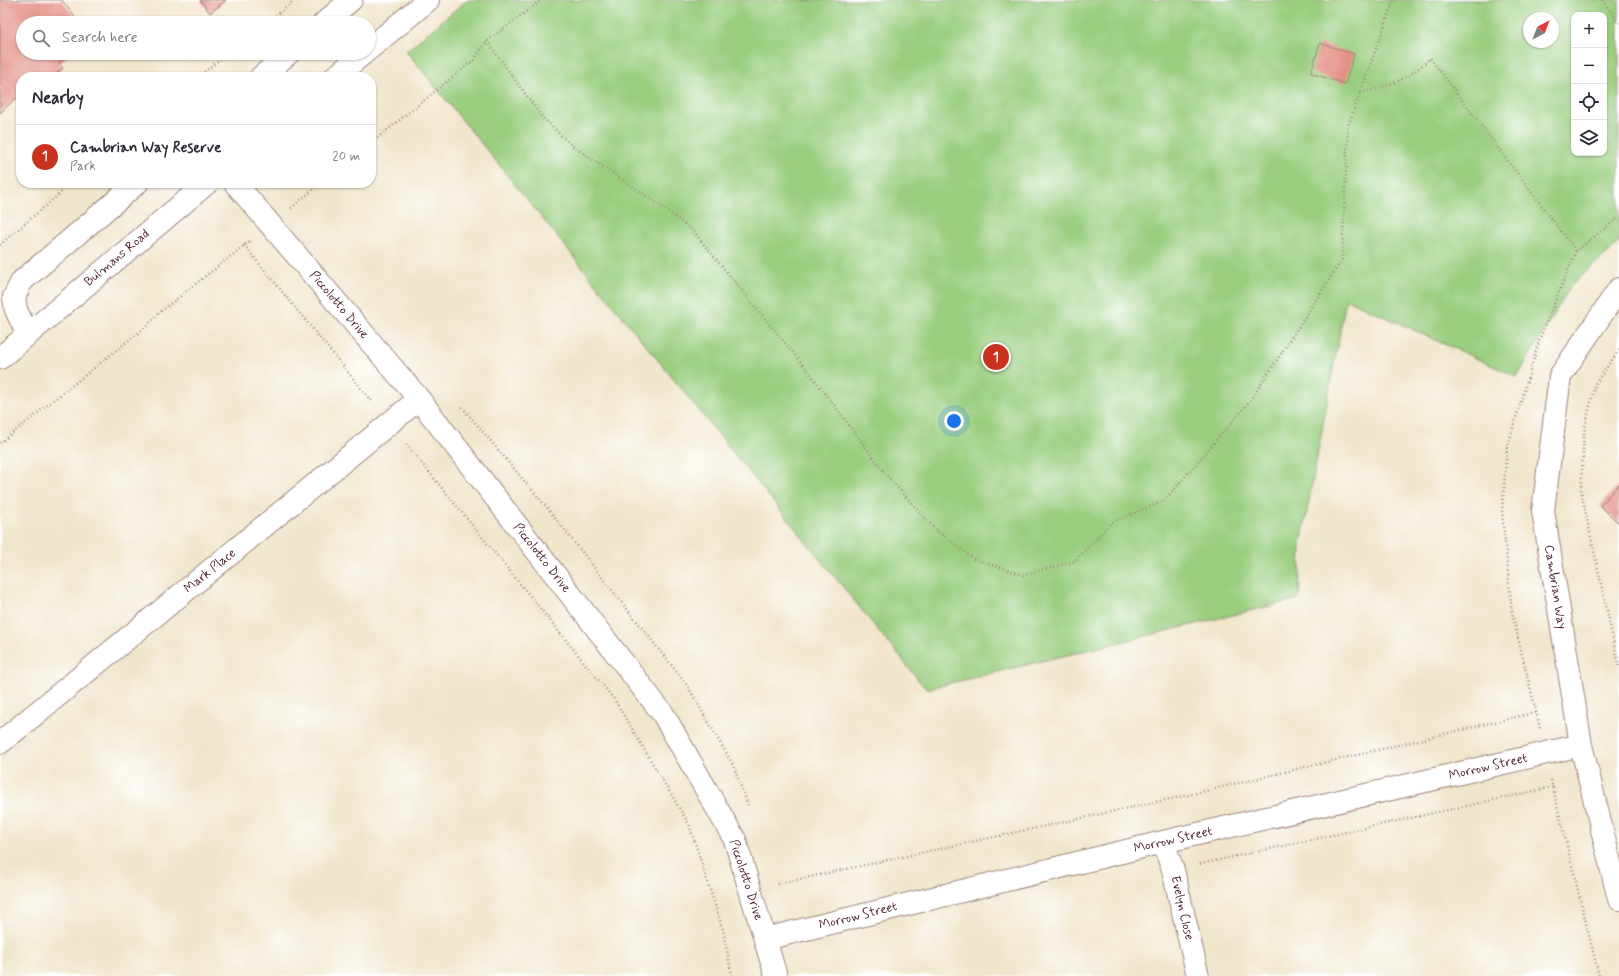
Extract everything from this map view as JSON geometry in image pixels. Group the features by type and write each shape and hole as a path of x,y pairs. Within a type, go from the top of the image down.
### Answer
{"street":[{"path":"332,16 351,0"},
{"path":"376,43 428,0"},
{"path":"267,72 281,60"},
{"path":"341,72 356,60"},
{"path":"27,333 16,310 14,296 22,281 131,188"},
{"name":"Bulmans Road","path":"0,358 27,333 200,188"},
{"name":"Piccolotto Drive","path":"239,188 419,398 663,714 735,840 776,976"},
{"name":"Cambrian Way","path":"1619,289 1560,376 1542,511 1581,745 1619,899"},
{"name":"Mark Place","path":"0,743 419,398"},
{"name":"Morrow Street","path":"765,939 1163,842 1581,745"},
{"name":"Evelyn Close","path":"1163,842 1173,870 1198,976"}],"path":[{"path":"275,16 295,0"},
{"path":"376,139 474,60 487,41 542,0"},
{"path":"487,41 542,117 571,144 660,205 694,232 808,371 889,478 936,530 974,559 1023,575 1075,561 1112,522 1164,501 1250,401 1342,260 1348,126 1394,0"},
{"path":"1602,0 1619,23"},
{"path":"1359,93 1389,86 1417,70 1430,58 1576,251"},
{"path":"204,72 219,60"},
{"path":"0,246 66,188"},
{"path":"0,443 148,325 160,312 316,188"},
{"path":"244,245 614,698 689,824 723,930 732,976"},
{"path":"1619,350 1595,384 1584,432 1581,491 1619,666"},
{"path":"777,884 1184,796 1537,712"}],"green space":[{"path":"467,0 1619,0 1619,242 1570,287 1517,377 1346,299 1301,544 1299,599 926,689 406,51"}],"building":[{"path":"0,0 62,0 74,16 16,16 16,60 63,60 59,63 63,68 58,72 16,72 16,98 0,113"},
{"path":"200,0 226,0 210,13"},
{"path":"1320,43 1354,54 1345,84 1311,73"},
{"path":"1619,484 1619,523 1600,506"}],"place":[{"name":"Cambrian Way Reserve","path":"996,357"}]}
